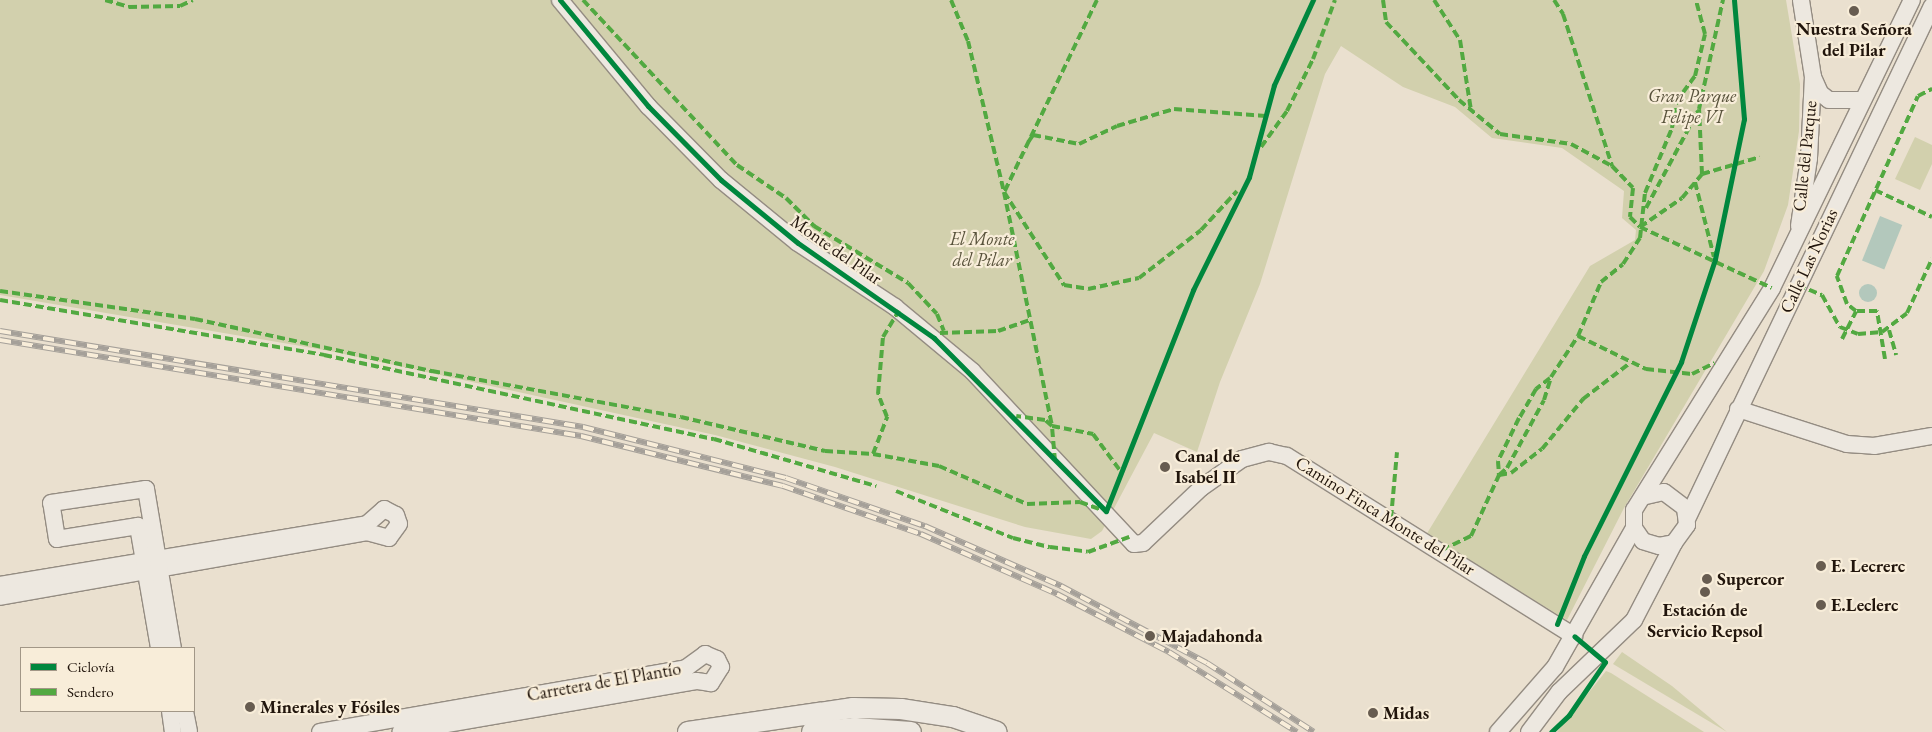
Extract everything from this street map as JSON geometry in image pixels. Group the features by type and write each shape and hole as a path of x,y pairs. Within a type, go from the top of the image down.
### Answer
{"street":[{"name":"Monte del Pilar","path":"560,0 648,106 721,180 798,243 934,338 1106,511"},
{"name":"Calle del Parque","path":"1798,235 1813,77 1801,0"},
{"name":"Calle Las Norias","path":"1498,732 1523,708 1574,636 1634,528 1634,510 1646,496 1772,288 1912,0"},
{"name":"Calle Las Norias","path":"1529,732 1559,692 1634,620 1674,543 1684,532 1688,517 1738,409 1932,6"},
{"name":"Calle del Parque","path":"1813,77 1829,100 1862,100"},
{"path":"1738,409 1847,444 1874,446 1932,436"},
{"name":"Camino Finca Monte del Pilar","path":"1106,511 1138,545 1201,488 1242,459 1269,452 1288,456 1574,636"},
{"path":"159,647 151,565 146,489 51,503 56,539 138,526 151,565 173,647"},
{"path":"1646,496 1673,495 1688,517"},
{"path":"0,585 151,565 367,532 389,538 397,532 398,519 384,509 367,524 151,565 0,597"},
{"path":"1634,528 1650,545 1674,543"},
{"name":"Carretera de El Plantío","path":"320,732 686,668 705,654 717,659 721,667 711,683 696,681 400,732"},
{"path":"688,732 730,728 853,708 901,709 953,718 998,732"},
{"path":"170,712 173,732"},
{"path":"185,712 189,732"},
{"path":"812,732 855,728 911,732"}],"green space":[{"name":"El Monte del Pilar","path":"0,0 1786,0 1800,84 1799,131 1788,205 1764,271 1624,508 1567,620 1426,535 1590,266 1635,240 1636,230 1622,218 1624,191 1562,148 1492,138 1455,107 1403,87 1341,46 1325,74 1260,284 1220,382 1197,452 1154,433 1102,531 1091,539 1025,527 835,467 715,435 330,351 0,295"},
{"path":"1915,137 1932,145 1932,164 1920,190 1895,179"},
{"path":"1622,652 1672,686 1727,732 1613,664"},
{"path":"1606,671 1611,673 1704,732 1557,732"}],"shaded area":[{"path":"1880,216 1902,225 1884,269 1862,261"},
{"path":"1864,284 1872,284 1877,289 1875,300 1864,302 1859,297 1859,289"}],"railway":[{"path":"0,331 583,427 786,478 925,526 1061,586 1207,663 1314,732"},
{"path":"0,340 581,436 783,486 921,534 1057,594 1169,652 1297,732"}],"marked path":[{"path":"105,0 129,7 180,6 193,0"},
{"path":"583,0 737,165 786,198 814,226 908,283 937,314 944,331"},
{"path":"951,0 968,41 1004,192 1052,426 1045,420 1016,416"},
{"path":"1097,0 1004,192 1064,285 1088,289 1139,278 1201,230 1237,191"},
{"path":"1261,147 1287,111 1313,59 1335,0"},
{"path":"1383,0 1386,22 1459,100 1500,134 1571,144 1612,166"},
{"path":"1434,0 1460,40 1471,110"},
{"path":"1554,0 1563,14 1612,166 1633,188 1630,217 1640,227 1772,288"},
{"path":"1442,550 1471,536 1499,475 1507,468 1544,400 1551,377 1578,336 1601,282 1623,264 1640,238 1645,193 1672,128 1676,102 1695,76 1705,34 1696,0"},
{"path":"1640,227 1682,198 1702,174 1699,109 1723,0"},
{"path":"1885,359 1877,311 1856,311 1847,304 1837,276 1918,96 1932,89"},
{"path":"1029,141 1033,135 1079,144 1117,126 1174,109 1266,116"},
{"path":"1646,208 1698,111"},
{"path":"1702,174 1760,157"},
{"path":"1695,182 1714,257"},
{"path":"1875,190 1932,217"},
{"path":"1798,285 1822,295 1840,327 1858,334 1882,332 1907,313 1932,259"},
{"path":"0,291 195,319 432,371 681,417 825,451 873,454 887,417 878,394 883,337 899,310"},
{"path":"0,300 324,355 714,439 876,486"},
{"path":"1842,339 1856,311"},
{"path":"940,333 998,331 1030,320"},
{"path":"1889,330 1896,355"},
{"path":"1578,336 1646,369 1692,374 1715,363"},
{"path":"1550,378 1536,389 1519,418 1498,461 1499,475 1511,473 1542,449 1583,399 1630,363"},
{"path":"1055,461 1052,426 1093,434 1122,473"},
{"path":"1391,518 1397,452"},
{"path":"873,454 939,466 1027,504 1080,502 1102,510"},
{"path":"896,491 1013,538 1050,547 1088,552 1129,537"}],"cycle path":[{"path":"560,0 648,106 721,180 798,243 934,338 1106,511 1193,290 1249,177 1274,85 1313,0"},
{"path":"1557,624 1584,556 1681,362 1715,259 1744,119 1734,0"},
{"path":"1551,732 1569,715 1605,662 1574,636"}],"place":[{"name":"Nuestra Señora del Pilar","path":"1854,11"},
{"name":"Canal de Isabel II","path":"1165,467"},
{"name":"E. Lecrerc","path":"1821,566"},
{"name":"Supercor","path":"1707,579"},
{"name":"Estación de Servicio Repsol","path":"1705,592"},
{"name":"E.Leclerc","path":"1821,605"},
{"name":"Majadahonda","path":"1150,636"},
{"name":"Minerales y Fósiles","path":"250,707"},
{"name":"Midas","path":"1373,713"}],"park label":[{"name":"Gran Parque Felipe VI","path":"1692,107"}]}
